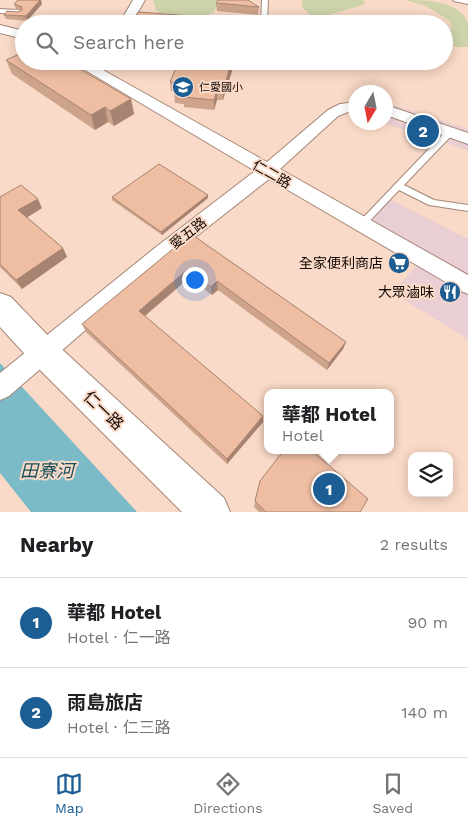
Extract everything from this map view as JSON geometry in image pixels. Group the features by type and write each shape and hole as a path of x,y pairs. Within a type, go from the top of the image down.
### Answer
{"street":[{"path":"130,15 139,0"},
{"path":"0,29 15,32"},
{"path":"0,41 15,35"},
{"name":"仁二路","path":"105,70 267,171 468,285"},
{"name":"愛五路","path":"0,388 163,252 267,171 333,113 348,107"},
{"path":"393,113 468,140"},
{"name":"仁一路","path":"0,306 43,352 210,512"}],"lane":[{"path":"264,15 265,0"},
{"path":"456,0 468,2"},
{"path":"0,11 20,12"},
{"path":"362,224 448,133"},
{"path":"398,186 432,202 468,208"}],"shaded area":[{"path":"393,105 468,129 468,150 393,126"},
{"path":"389,199 468,239 468,339 393,293 421,260 363,227"}],"green space":[{"path":"153,0 219,0 214,12 208,15 166,15 156,10"},
{"path":"302,0 364,0 365,4 329,15 310,15 302,7"},
{"path":"405,0 441,3 450,6 464,15 468,23 468,47 453,46 453,15 440,15 426,6"}],"water":[{"name":"田寮河","path":"0,363 137,512 31,512 0,473"}],"building":[{"path":"18,0 40,0 27,15 4,15 7,11 18,12 22,10 22,7 14,4"},
{"path":"218,0 248,0 259,7 216,3"},
{"path":"138,12 178,15 136,15"},
{"path":"15,56 15,66 6,60"},
{"path":"21,70 81,70 131,99 110,111 105,107 91,115"},
{"path":"175,70 229,70 223,90 217,90 214,100 183,97 184,94 174,93 178,82 170,82"},
{"path":"159,164 208,195 161,232 112,197"},
{"path":"21,185 38,199 18,210 63,248 16,280 0,264 0,197"},
{"path":"191,234 346,342 329,363 217,281 211,287 188,269 139,311 263,416 227,459 82,324"},
{"path":"281,454 316,454 368,499 360,512 266,512 255,501 260,481"}],"place":[{"name":"仁愛國小","path":"183,87"},
{"name":"雨島旅店","path":"423,131"},
{"name":"全家便利商店","path":"399,263"},
{"name":"大眾滷味","path":"450,292"},
{"name":"華都 Hotel","path":"329,489"}]}
